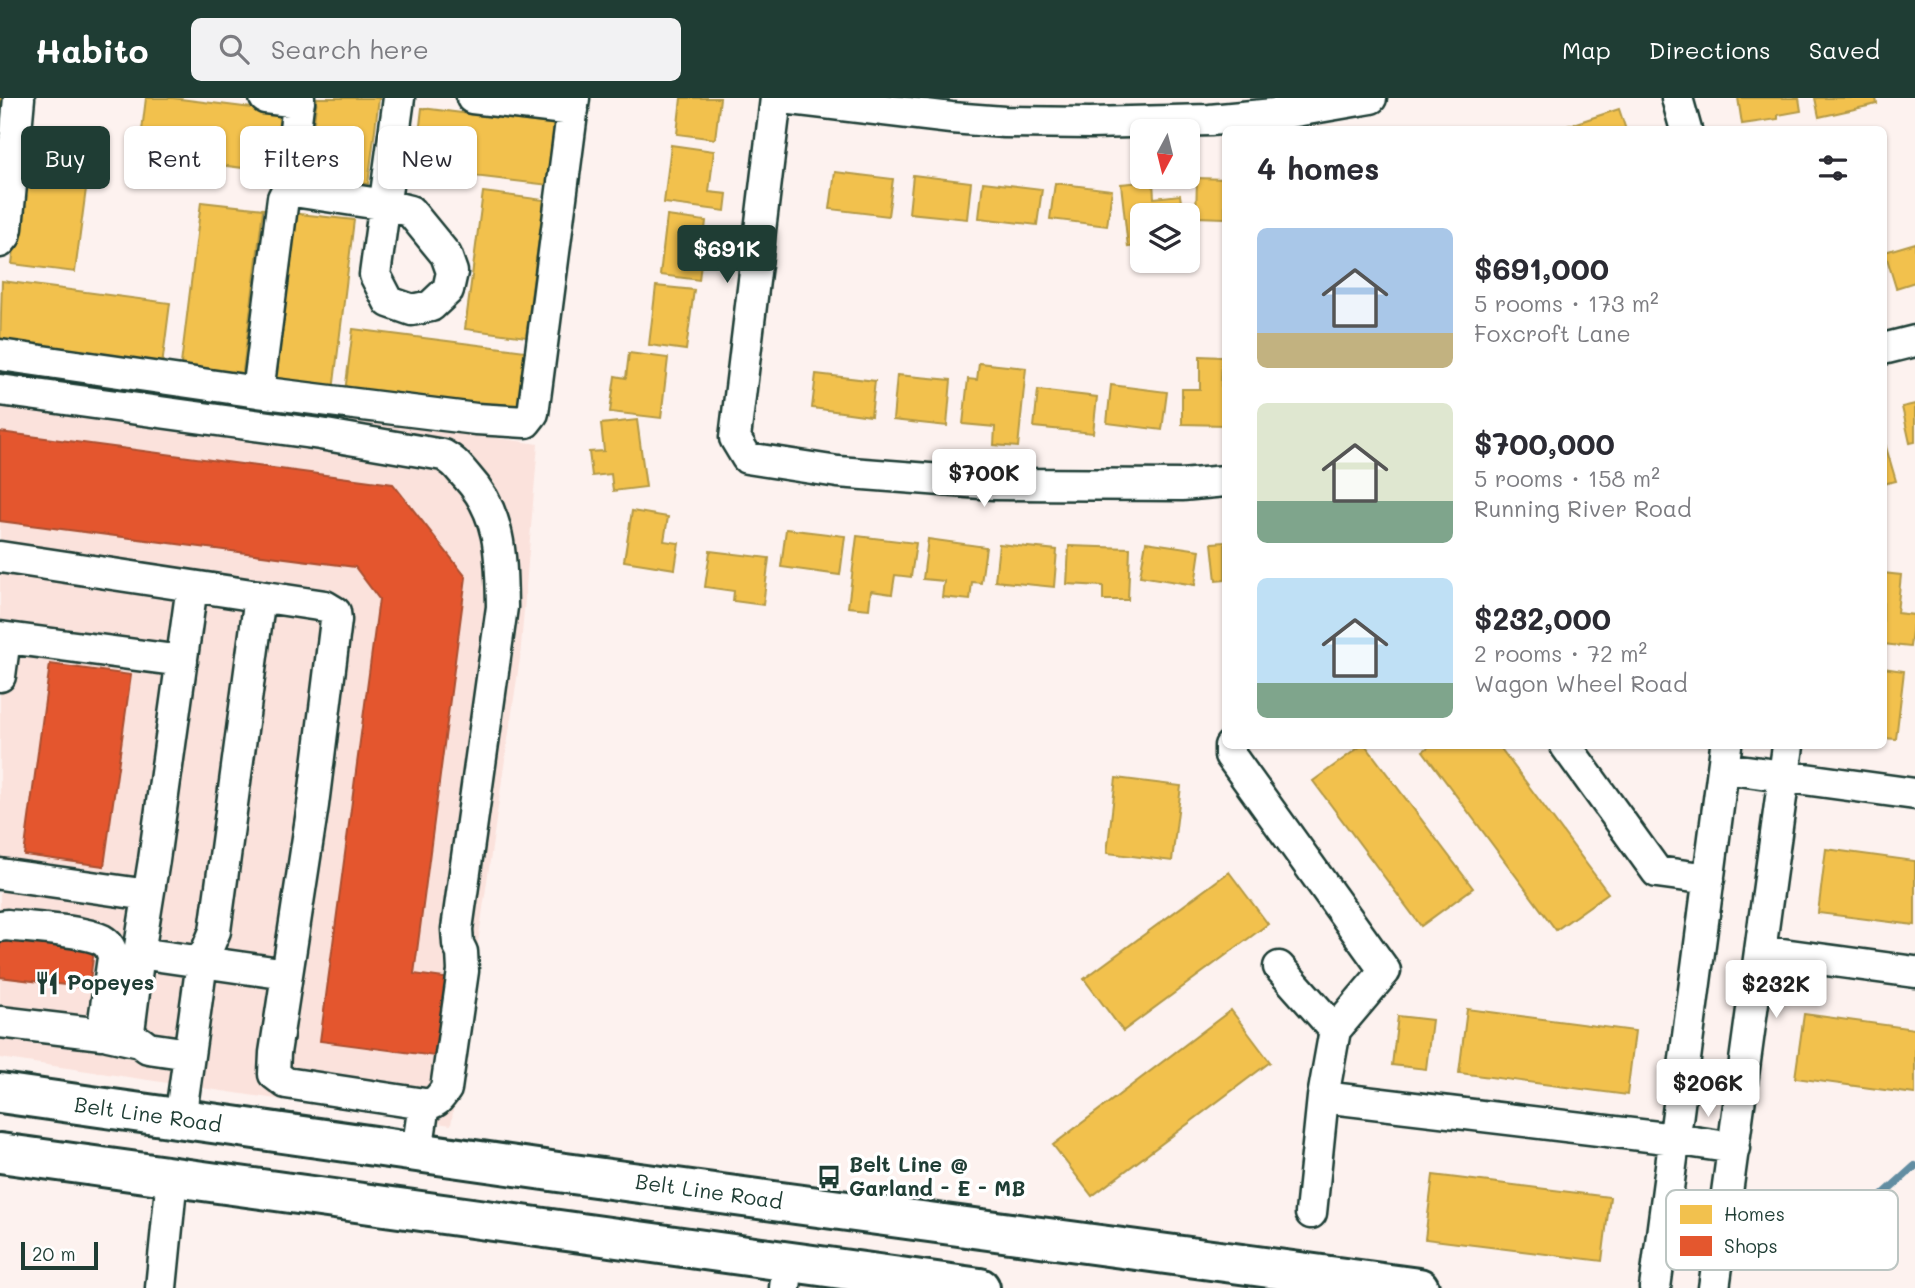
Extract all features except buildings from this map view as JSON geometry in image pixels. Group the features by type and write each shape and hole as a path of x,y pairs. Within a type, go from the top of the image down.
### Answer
{"main road":[{"name":"Belt Line Road","path":"0,1093 558,1172 1419,1288"},
{"path":"172,1177 180,1120"},
{"path":"0,1153 550,1229 787,1275 980,1288"},
{"path":"550,1229 558,1172"},
{"path":"787,1275 796,1204"}],"street":[{"path":"0,242 7,228 19,98"},
{"path":"258,392 283,198 287,190 299,100 265,98"},
{"path":"287,190 386,205 400,98"},
{"path":"0,355 258,392 476,419 526,422 533,413 573,104 471,98"},
{"path":"776,98 735,438 747,458 838,472 994,484 1182,485 1222,481"},
{"path":"783,98 951,118 1090,123 1210,120 1284,113 1371,98"},
{"path":"1677,98 1685,126"},
{"path":"1887,348 1915,341"},
{"path":"0,390 320,434 443,455 457,463 479,490 495,524 501,569 502,607 457,929 463,971 446,1089 439,1099 424,1104 286,1083 274,1074 313,805 335,612 325,606 0,557"},
{"path":"115,1037 139,953 192,586"},
{"path":"180,1120 202,962 215,931 260,596"},
{"path":"0,676 2,638 182,661"},
{"path":"1230,749 1230,755 1385,971 1335,1030 1323,1097 1311,1213"},
{"path":"1568,749 1657,872 1709,879"},
{"path":"1728,1190 1788,749"},
{"path":"1667,1190 1725,757 1784,776 1915,794"},
{"path":"0,874 148,895"},
{"path":"0,926 86,934 103,940 111,948 113,958 109,989 115,1037"},
{"path":"1760,951 1915,972"},
{"path":"139,953 287,974"},
{"path":"1279,967 1335,1030"},
{"path":"0,1022 115,1037 140,1042 148,1048 189,1054"},
{"path":"1323,1097 1734,1148"},
{"path":"417,1152 424,1104"},
{"path":"161,1288 172,1177"},
{"path":"1655,1288 1666,1202"},
{"path":"1714,1288 1717,1270"}],"shaded area":[{"path":"0,364 538,444 520,658 451,1125 0,1058"}],"waterway":[{"path":"1888,1190 1915,1166"}],"place":[{"name":"Popeyes","path":"47,983"},
{"name":"Belt Line @ Garland - E - MB","path":"829,1177"}]}
